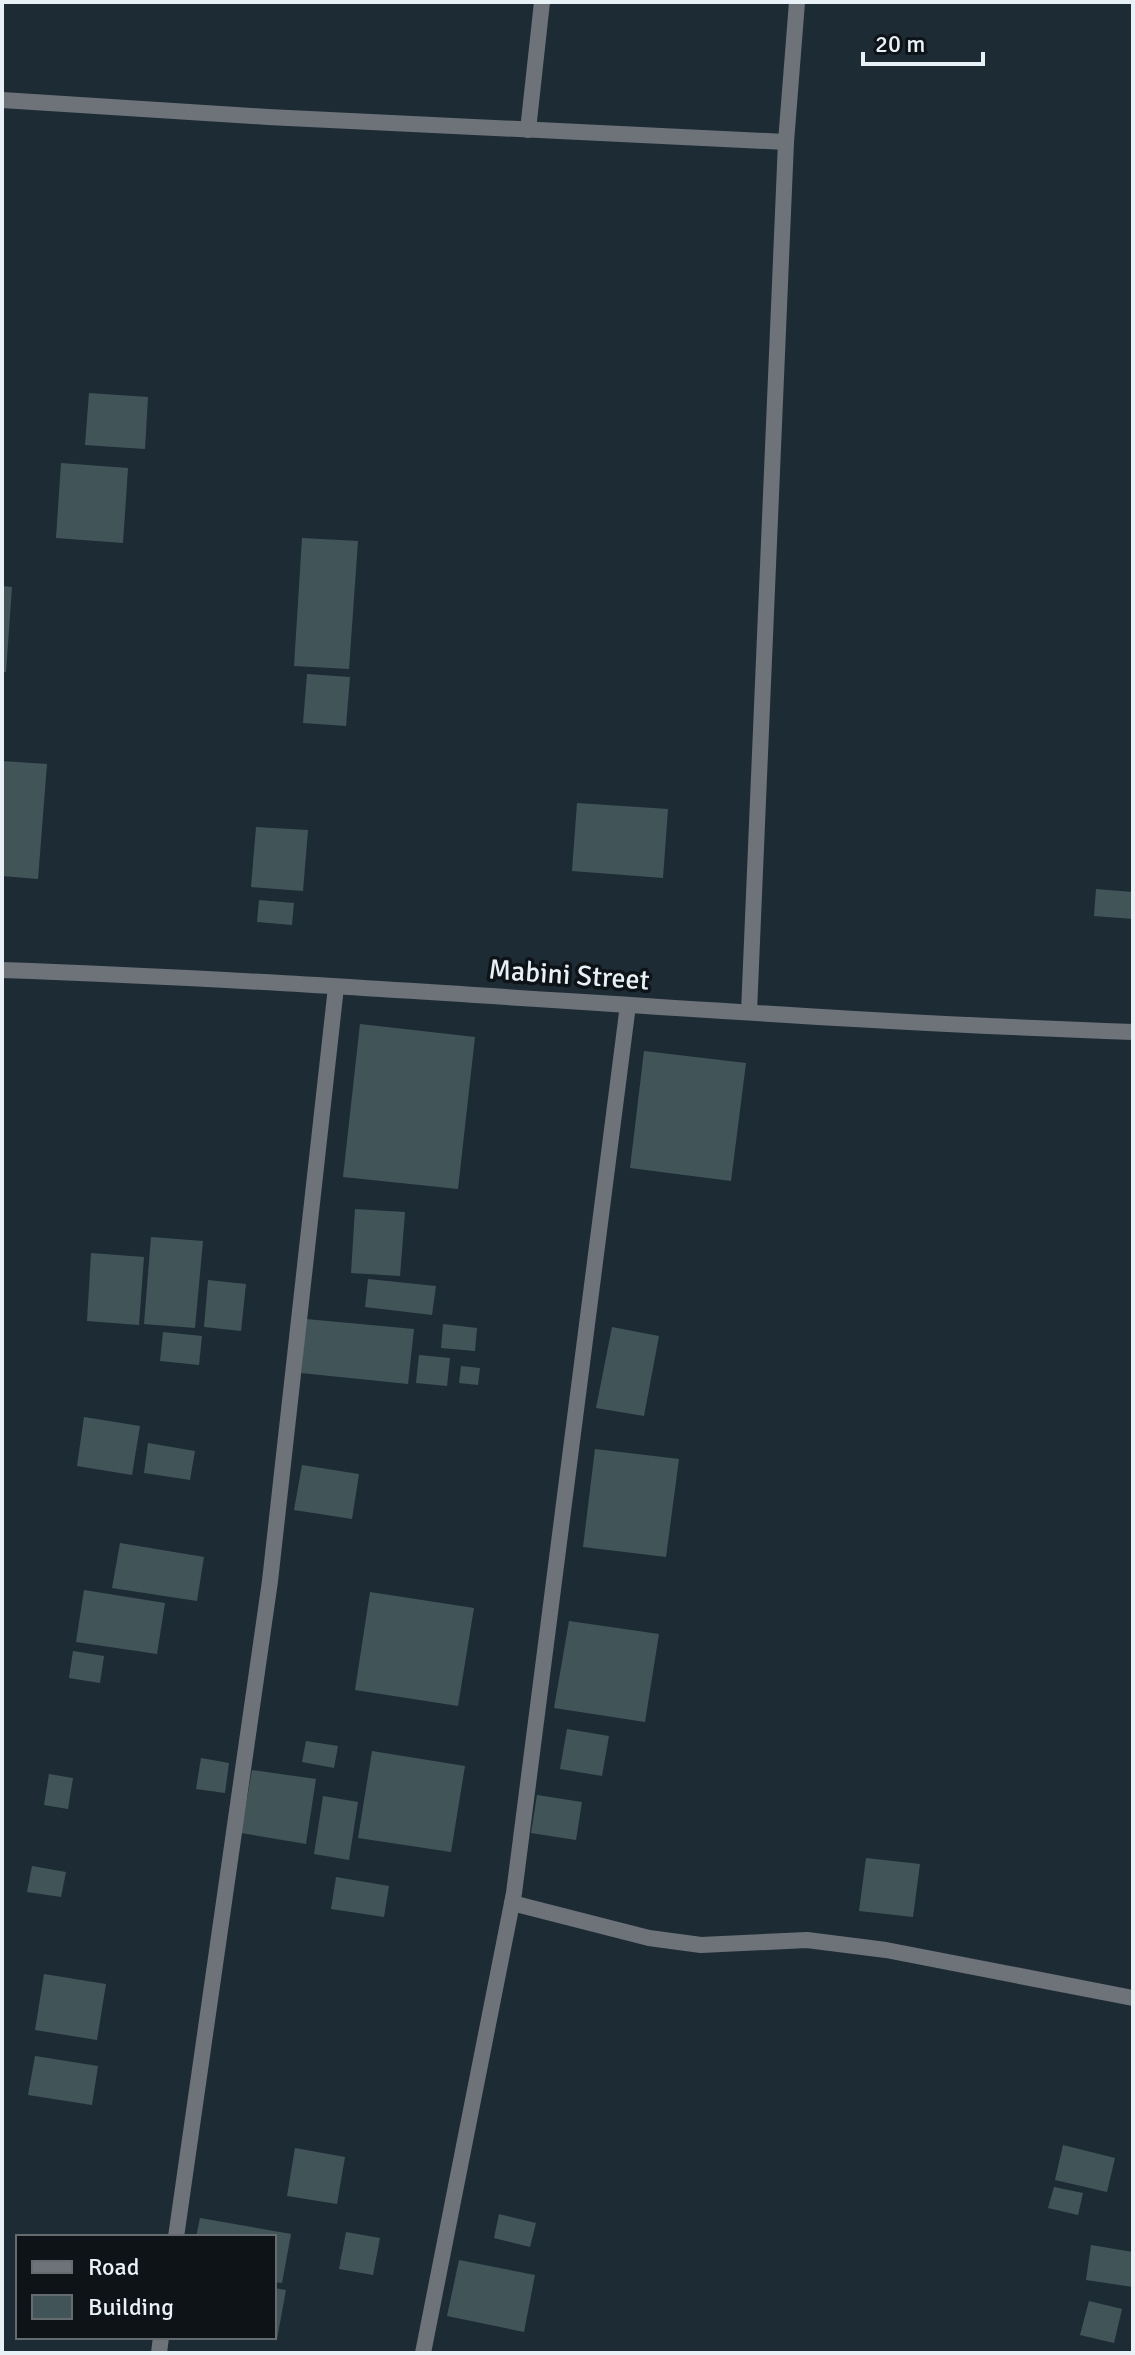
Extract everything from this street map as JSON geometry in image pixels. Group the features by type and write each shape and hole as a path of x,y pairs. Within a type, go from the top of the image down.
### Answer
{"street":[{"path":"528,130 542,2"},
{"path":"749,1012 786,142 797,2"},
{"path":"2,100 786,142"},
{"name":"Mabini Street","path":"2,970 336,987 950,1026 1133,1032"},
{"path":"176,2235 270,1581 336,987"},
{"path":"423,2353 512,1903 628,1005"},
{"path":"512,1903 649,1938 701,1945 807,1940 886,1950 1133,1998"}],"building":[{"path":"89,393 148,397 145,449 85,445"},
{"path":"61,463 128,468 123,543 56,538"},
{"path":"302,538 358,541 349,669 294,666"},
{"path":"2,586 12,587 6,672 2,672"},
{"path":"307,674 350,677 346,726 303,723"},
{"path":"2,761 47,764 38,879 2,876"},
{"path":"577,803 668,809 663,878 572,871"},
{"path":"256,827 308,830 303,891 251,887"},
{"path":"1096,889 1133,892 1133,919 1094,916"},
{"path":"259,900 294,903 292,925 257,922"},
{"path":"360,1024 475,1037 458,1189 343,1177"},
{"path":"644,1051 746,1063 731,1181 630,1168"},
{"path":"355,1209 405,1212 400,1276 351,1273"},
{"path":"151,1237 203,1241 195,1328 144,1324"},
{"path":"91,1253 144,1257 139,1325 87,1321"},
{"path":"368,1279 436,1286 432,1315 365,1307"},
{"path":"208,1280 246,1284 241,1331 204,1327"},
{"path":"306,1319 414,1329 408,1384 301,1373"},
{"path":"443,1324 477,1328 475,1351 441,1348"},
{"path":"612,1327 659,1336 644,1416 596,1408"},
{"path":"163,1332 202,1336 199,1365 160,1361"},
{"path":"419,1355 450,1358 447,1386 416,1383"},
{"path":"461,1366 480,1368 478,1385 459,1383"},
{"path":"84,1417 140,1426 132,1475 77,1466"},
{"path":"148,1443 195,1451 190,1480 144,1473"},
{"path":"595,1449 679,1459 666,1557 583,1547"},
{"path":"302,1465 359,1474 352,1519 294,1510"},
{"path":"120,1543 204,1557 197,1601 112,1588"},
{"path":"84,1590 165,1603 157,1654 76,1642"},
{"path":"370,1592 474,1608 458,1706 355,1690"},
{"path":"569,1621 659,1634 645,1722 554,1708"},
{"path":"73,1651 104,1656 100,1683 69,1678"},
{"path":"567,1729 609,1736 602,1776 560,1769"},
{"path":"306,1741 338,1746 334,1768 302,1762"},
{"path":"372,1751 465,1766 451,1852 358,1838"},
{"path":"201,1758 229,1763 225,1793 196,1789"},
{"path":"252,1770 316,1779 306,1844 241,1833"},
{"path":"49,1774 73,1778 68,1809 44,1805"},
{"path":"537,1795 582,1802 576,1840 531,1833"},
{"path":"323,1796 358,1802 349,1860 314,1854"},
{"path":"866,1858 920,1864 913,1917 859,1911"},
{"path":"32,1866 66,1872 61,1897 27,1892"},
{"path":"336,1877 389,1886 384,1917 331,1909"},
{"path":"44,1974 106,1984 97,2040 35,2030"},
{"path":"35,2056 98,2066 92,2105 28,2095"},
{"path":"1063,2145 1115,2158 1107,2192 1055,2180"},
{"path":"295,2148 345,2157 337,2204 287,2196"},
{"path":"1054,2187 1083,2193 1078,2215 1048,2208"},
{"path":"499,2214 536,2223 530,2247 494,2238"},
{"path":"200,2218 291,2234 282,2283 276,2282 276,2235 196,2235"},
{"path":"346,2232 380,2238 373,2275 339,2269"},
{"path":"1091,2245 1133,2252 1133,2287 1086,2280"},
{"path":"459,2260 535,2275 524,2332 447,2316"},
{"path":"276,2288 286,2290 276,2339"},
{"path":"1089,2301 1122,2309 1114,2343 1080,2335"}]}
